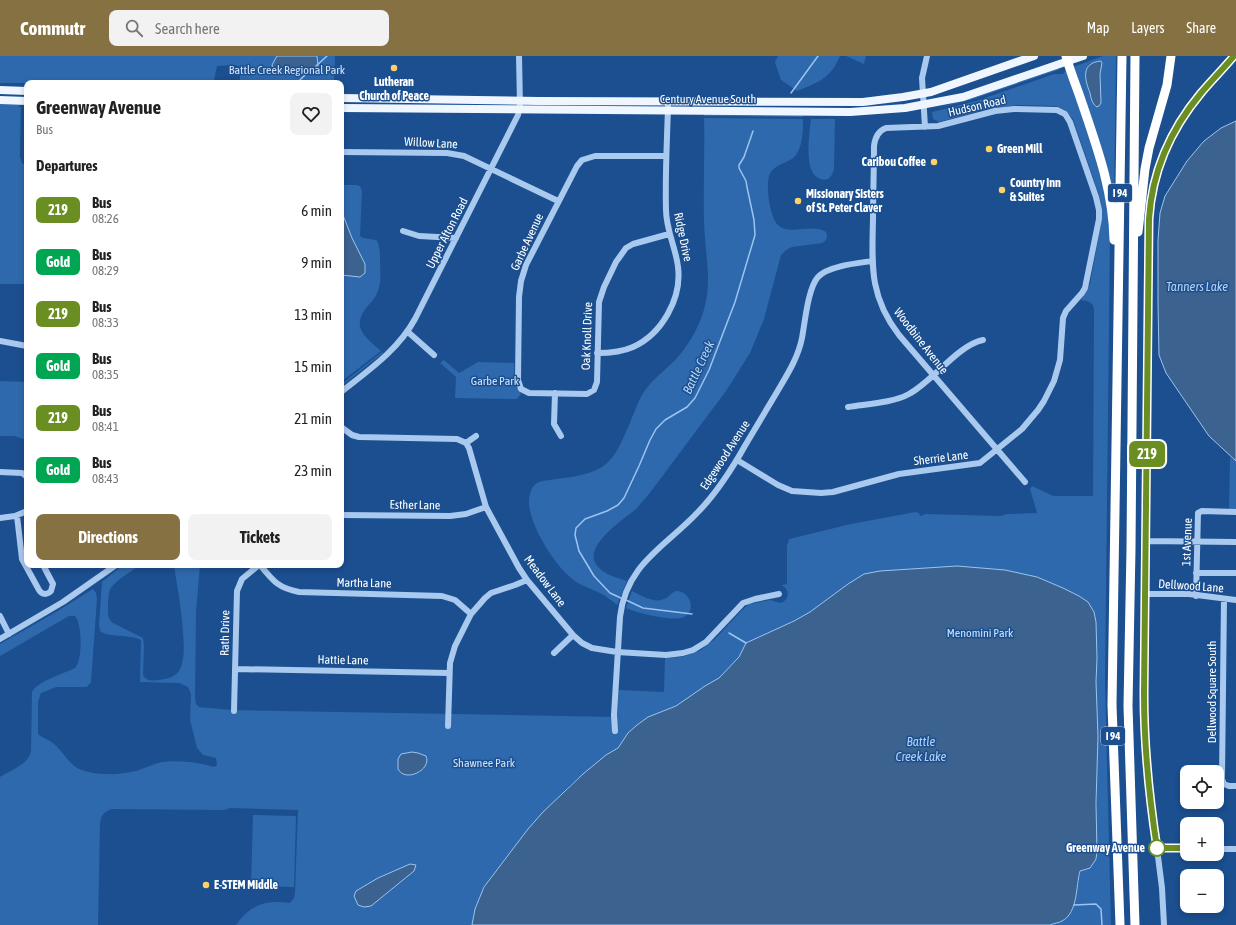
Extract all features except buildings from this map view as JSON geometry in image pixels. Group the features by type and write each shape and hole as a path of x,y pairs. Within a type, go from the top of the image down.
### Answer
{"highway":[{"name":"I 94","path":"1135,56 1131,541 1128,706 1135,925"},
{"path":"1132,317 1145,169 1149,148 1167,85 1171,56"},
{"name":"I 94","path":"1120,925 1112,705 1122,58"},
{"path":"1067,59 1101,158 1108,183 1114,233 1114,274 1118,325"}],"main road":[{"name":"Century Avenue South","path":"344,98 863,102 923,94 1034,56"},
{"name":"Century Avenue South","path":"344,108 850,112 924,105 962,97 1067,59 1083,56"},
{"path":"0,90 24,91"},
{"path":"0,100 24,100"}],"street":[{"name":"Upper Afton Road","path":"344,390 384,359 408,332 424,303 519,110 519,56"},
{"path":"925,127 922,78 927,56"},
{"path":"1164,925 1162,888 1149,795 1145,746 1144,694 1149,235 1152,193 1160,161 1173,134 1199,95 1234,56"},
{"name":"Ridge Drive","path":"597,353 617,352 634,347 653,333 664,320 674,302 678,266 666,221 666,156 669,101"},
{"name":"Hudson Road","path":"925,127 951,124 1001,110 1054,109 1065,114 1070,122 1099,210 1099,219 1085,288 1078,298"},
{"name":"Woodbine Avenue","path":"925,127 886,128 880,131 875,138 872,261 876,289 886,317 899,335 1025,482"},
{"name":"Willow Lane","path":"344,152 447,154 464,156 558,202"},
{"name":"Garbe Avenue","path":"555,393 524,392 521,389 518,380 519,296 523,274 558,202 577,166 582,160 589,157 666,156"},
{"path":"403,231 419,236 456,238"},
{"name":"Oak Knoll Drive","path":"555,393 587,394 594,390 597,382 599,302 604,287 616,262 626,248 633,244 670,234"},
{"name":"Edgewood Avenue","path":"615,731 614,715 617,652 622,603 630,582 642,564 698,513 719,487 737,460 796,358 800,348 811,288 814,282 827,270 872,261"},
{"name":"Sherrie Lane","path":"737,460 778,485 792,491 821,493 833,492 899,474 975,464 984,461 1022,429 1032,418 1050,391 1060,360 1063,318 1066,311 1078,298"},
{"path":"408,332 434,355"},
{"path":"848,406 898,399 914,391 969,345 983,340"},
{"path":"0,341 24,345"},
{"path":"555,393 554,424 561,436"},
{"path":"344,430 359,437 457,439 466,443 476,436"},
{"name":"Meadow Lane","path":"466,443 471,453 486,507 507,547 527,580 573,635 582,643 592,648 617,652 666,655 683,653 693,650 706,642 743,603 755,598 779,594"},
{"path":"0,472 24,474"},
{"name":"Esther Lane","path":"344,515 450,516 466,514 486,507"},
{"path":"0,518 10,518 24,512"},
{"name":"1st Avenue","path":"1196,596 1199,512 1236,512"},
{"path":"17,516 22,558 24,561"},
{"path":"1146,541 1236,542"},
{"path":"28,568 39,590 46,594 51,591 53,585 45,568"},
{"path":"0,639 63,602 112,568"},
{"name":"Rath Drive","path":"234,711 237,591 242,579 256,568"},
{"name":"Martha Lane","path":"262,568 273,581 287,590 299,592 442,596 455,600 471,614"},
{"path":"1196,573 1236,573"},
{"path":"448,726 449,673 452,654 471,614 485,598 491,594 527,580"},
{"name":"Dellwood Lane","path":"1145,594 1189,594 1236,600"},
{"name":"Dellwood Square South","path":"1224,599 1222,779 1224,784 1236,786"},
{"path":"0,616 9,634"},
{"path":"554,653 573,635"},
{"name":"Hattie Lane","path":"235,670 449,673"},
{"path":"1157,848 1180,848"},
{"path":"1224,849 1236,849"}],"green space":[{"name":"Battle Creek Regional Park","path":"0,56 335,56 334,80 240,80 240,67 235,65 217,66 214,80 24,80 24,83 0,83"},
{"path":"778,56 840,56 828,75 818,82 797,91 781,80 775,62"},
{"path":"846,56 866,56 864,64"},
{"path":"1103,56 1116,56 1114,205 1073,67"},
{"path":"1056,69 1061,69 970,100 934,109 975,97"},
{"path":"1065,71 1067,72 1102,173 1110,231 1105,684 1111,925 1050,925 1054,924 1078,886 1080,871 1083,869 1086,870 1096,859 1097,753 618,748 606,755 570,785 528,829 484,887 475,909 472,925 236,925 247,912 253,908 266,903 290,903 294,898 298,810 230,808 224,810 113,809 105,812 101,818 100,824 98,925 0,925 0,777 24,763 30,755 32,692 39,685 51,678 75,668 78,664 81,642 79,626 75,616 69,616 0,656 0,644 93,589 96,593 97,599 91,682 87,687 56,687 41,693 38,702 38,734 53,743 79,769 93,773 115,774 136,771 168,761 188,762 214,767 217,765 216,758 203,755 197,748 190,720 191,694 188,687 179,683 140,682 141,640 131,637 109,635 100,631 99,625 102,582 119,568 136,568 119,580 110,590 108,602 109,617 113,623 143,638 143,675 150,680 154,680 174,676 180,669 183,661 184,649 182,619 174,568 200,568 196,612 195,699 196,704 199,707 231,710 617,717 619,690 664,692 665,658 682,657 701,650 715,639 749,604 770,600 781,603 786,599 788,594 787,591 781,585 787,584 787,546 789,539 851,524 915,512 919,513 920,516 926,514 1001,516 1007,514 1037,513 1030,489 1032,486 1053,496 1093,496 1094,309 1090,302 1081,300 1090,284 1101,224 1102,210 1099,195 1073,119 1065,110 1056,106 1018,105 987,109 939,122 933,119 932,112 976,101 1054,74 1063,74","holes":["410,864 413,864 415,869 371,906 355,893 378,878"]},
{"path":"0,103 21,104 19,107 21,107 20,156 24,165 24,284 0,284"},
{"path":"704,114 802,115 804,117 704,116"},
{"path":"704,118 803,119 802,137 800,147 796,155 774,169 769,177 768,191 770,208 775,221 783,228 795,230 821,230 826,232 827,237 822,243 792,247 781,255 764,319 750,353 726,391 649,494 637,508 614,527 599,543 594,552 594,560 599,568 609,574 627,581 617,605 602,594 573,580 563,570 548,550 535,526 529,503 530,494 533,487 539,482 586,474 597,470 609,462 620,445 642,395 654,379 673,363 694,334 701,318 708,290 704,220"},
{"path":"811,119 835,119 834,169 832,175 825,180 822,180 814,175 810,166 808,148"},
{"path":"344,185 360,186 362,191 360,236 363,238 376,240 379,246 380,285 375,297 362,315 360,327 370,342 381,351 344,379"},
{"path":"382,352 383,353 344,384 344,382"},
{"name":"Garbe Park","path":"444,360 459,373 478,362 514,363 515,385 521,394 517,399 455,398 456,377 440,363"},
{"path":"0,381 24,382 24,439 14,436 0,436"},
{"path":"1230,457 1236,461 1236,512 1229,511"},
{"path":"632,591 653,600 662,600 676,591 681,592 688,597 690,601 690,610 684,617 672,618 655,616 631,610 626,608"},
{"path":"253,815 296,816 294,887 251,886"}],"water":[{"path":"277,56 317,56 318,66 309,73 298,75 274,71 272,65"},
{"path":"1101,61 1101,103 1097,107 1091,99 1086,73 1090,65 1094,62"},
{"name":"Tanners Lake","path":"1236,121 1236,461 1209,436 1166,373 1159,355 1158,240 1160,213 1165,196 1187,161 1204,141 1221,128"},
{"path":"344,218 365,264 365,273 360,277 344,275"},
{"name":"Battle Creek Lake","path":"957,566 1005,570 1037,577 1079,596 1088,602 1094,612 1096,622 1098,736 1096,803 1097,852 1096,859 1090,868 1080,871 1074,905 1071,912 1062,921 1050,925 472,925 475,909 484,887 528,829 543,812 583,774 606,755 618,748 628,733 637,725 648,717 676,706 719,678 739,657 746,643 810,612 864,574 880,571"},
{"path":"412,752 426,756 427,761 422,770 412,775 406,775 401,773 398,769 398,759 401,754"},
{"path":"410,864 416,865 414,871 371,906 364,907 358,905 354,896 356,891 378,878"}],"waterway":[{"path":"316,66 327,56"},
{"name":"Battle Creek","path":"791,93 818,56"},
{"path":"300,80 307,73"},
{"name":"Battle Creek","path":"623,599 610,593 594,576 579,551 575,535 576,528 585,519 607,511 618,505 624,498 656,429 665,420 687,407 695,398 709,370 735,302 755,235 754,220 746,181 739,168 753,131"},
{"name":"Battle Creek","path":"626,600 643,608 692,614"},
{"name":"Battle Creek","path":"729,633 746,643"},
{"path":"1074,905 1096,904 1101,909 1102,925"}],"bus line":[{"name":"219","path":"1180,848 1157,848 1149,795 1145,746 1144,694 1149,219 1154,181 1165,149 1182,119 1199,95 1234,56"}],"place":[{"name":"Lutheran Church of Peace","path":"394,68"},
{"name":"Green Mill","path":"989,149"},
{"name":"Caribou Coffee","path":"934,162"},
{"name":"Country Inn & Suites","path":"1002,190"},
{"name":"Missionary Sisters of St. Peter Claver","path":"798,201"},
{"name":"Greenway Avenue","path":"1157,848"},
{"name":"E-STEM Middle","path":"206,885"}],"park label":[{"name":"Menomini Park","path":"980,633"},
{"name":"Shawnee Park","path":"484,763"}]}
